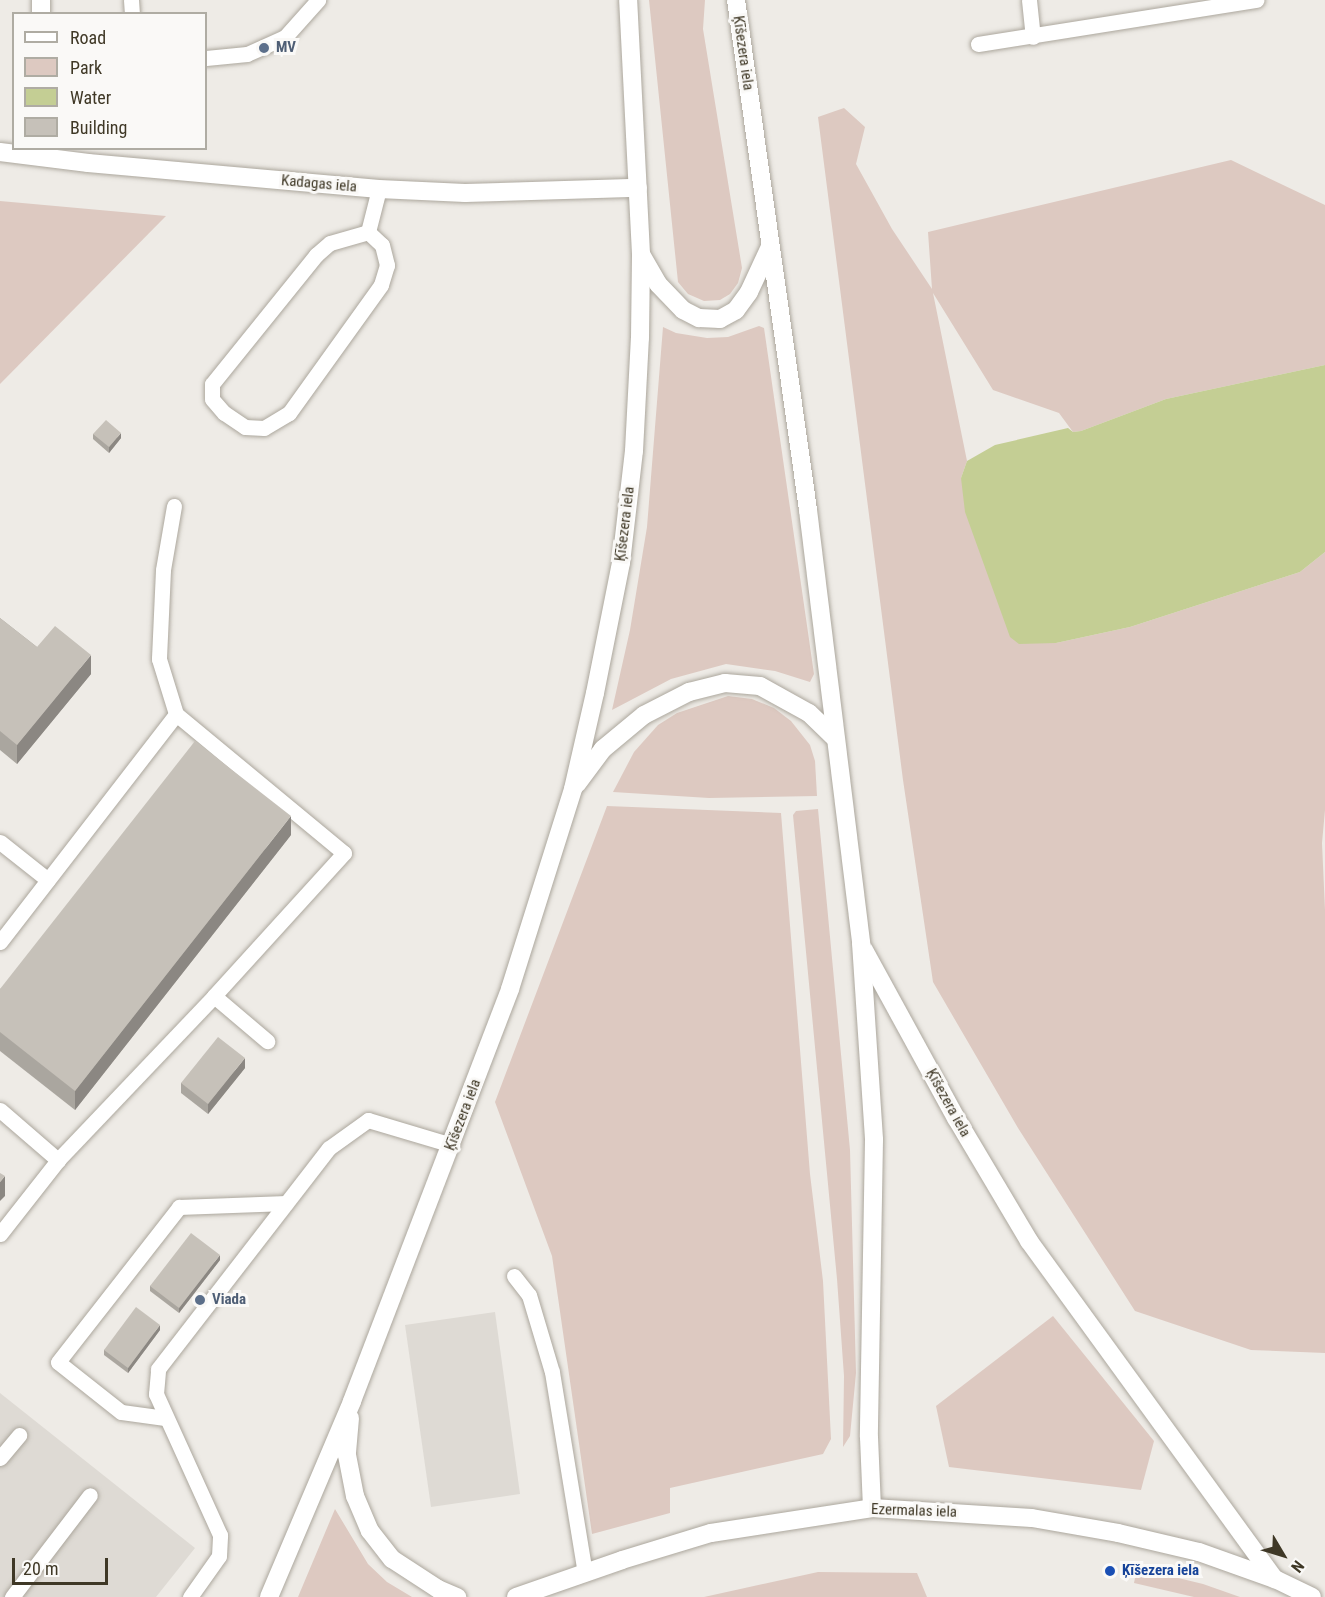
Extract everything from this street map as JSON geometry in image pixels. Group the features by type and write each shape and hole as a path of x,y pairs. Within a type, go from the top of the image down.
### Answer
{"street":[{"name":"Ķīšezera iela","path":"269,1597 352,1401 452,1145 510,990 573,789 621,563 634,451 640,338 641,254 628,0"},
{"name":"Ķīšezera iela","path":"736,0 769,249 807,500 861,943 874,1140 869,1437 872,1508"},
{"name":"Kadagas iela","path":"0,152 37,152 88,163 379,189 465,193 638,188"},
{"name":"Ķīšezera iela","path":"641,254 658,284 683,310 699,318 720,319 736,310 749,292 769,249"},
{"name":"Ķīšezera iela","path":"573,789 603,749 644,715 689,692 725,684 760,686 809,713 836,739"},
{"name":"Ķīšezera iela","path":"861,943 956,1118 1029,1241 1275,1580"},
{"name":"Ķīšezera iela","path":"352,1401 347,1455 355,1496 370,1531 393,1559 438,1589 457,1597"},
{"name":"Ezermalas iela","path":"516,1597 711,1533 872,1508 1032,1518 1118,1533 1199,1552 1275,1580 1312,1597"}],"lane":[{"path":"207,58 247,54 285,37 318,0"},
{"path":"1029,0 1033,37"},
{"path":"978,45 1257,0"},
{"path":"368,232 379,189"},
{"path":"368,232 382,245 387,265 381,285 289,413 264,428 245,427 224,413 212,399 212,384 316,255 330,243 368,232"},
{"path":"0,1234 58,1160 214,996 344,853 176,714 159,659 163,570 174,506"},
{"path":"0,942 176,714"},
{"path":"0,842 48,880"},
{"path":"214,996 267,1041"},
{"path":"0,1110 58,1160"},
{"path":"190,1597 219,1556 220,1535 156,1394 158,1369 329,1148 368,1120 452,1145"},
{"path":"165,1418 121,1412 58,1362 179,1207 286,1203"},
{"path":"514,1276 529,1295 552,1372 585,1573"},
{"path":"0,1458 19,1435"},
{"path":"12,1597 90,1495"}],"shaded area":[{"path":"495,1312 520,1494 431,1507 405,1325"},
{"path":"0,1393 195,1548 156,1597 0,1597"}],"green space":[{"path":"649,0 705,0 703,29 742,268 738,283 730,294 720,300 704,301 688,294 678,282"},
{"path":"844,108 865,127 856,164 892,229 932,289 928,232 1231,160 1325,205 1325,365 1166,399 1081,431 1073,432 1059,413 993,390 933,293 967,461 961,478 1056,643 1130,627 1300,572 1325,552 1325,810 1322,843 1325,910 1325,1353 1251,1350 1135,1311 1018,1128 933,982 903,780 818,117"},
{"path":"0,201 166,216 0,384"},
{"path":"759,326 764,328 814,674 810,682 775,671 726,664 671,679 612,710 630,630 647,527 663,327 676,333 707,338 728,337"},
{"path":"728,696 752,699 774,708 791,721 810,745 815,761 817,796 709,798 613,792 634,752 658,725 677,713"},
{"path":"607,806 781,813 810,1174 823,1281 831,1439 823,1454 670,1488 670,1513 592,1534 552,1256 495,1102"},
{"path":"818,809 850,1150 856,1373 850,1436 843,1447 844,1376 837,1279 793,815 796,811"},
{"path":"1053,1316 1154,1441 1141,1490 949,1467 936,1406"},
{"path":"335,1509 368,1564 387,1582 412,1597 298,1597"},
{"path":"1137,1568 1203,1584 1240,1597 1194,1597 1134,1583"},
{"path":"818,1572 917,1573 927,1597 704,1597"}],"water":[{"path":"1325,365 1325,552 1300,572 1130,627 1056,643 1019,644 1010,637 965,512 961,478 967,461 995,445 1068,428 1073,432 1081,431 1166,399"}],"building":[{"path":"106,420 121,433 109,447 93,434"},
{"path":"0,618 37,647 55,626 91,655 17,745 0,731"},
{"path":"195,741 291,816 75,1091 0,1032 0,989"},
{"path":"218,1037 245,1058 208,1104 181,1083"},
{"path":"191,1233 220,1255 179,1308 150,1286"},
{"path":"136,1307 160,1325 128,1368 104,1350"}],"place":[{"name":"MV","path":"264,48"},
{"name":"Viada","path":"200,1300"},
{"name":"Ķīšezera iela","path":"1110,1571"}]}
